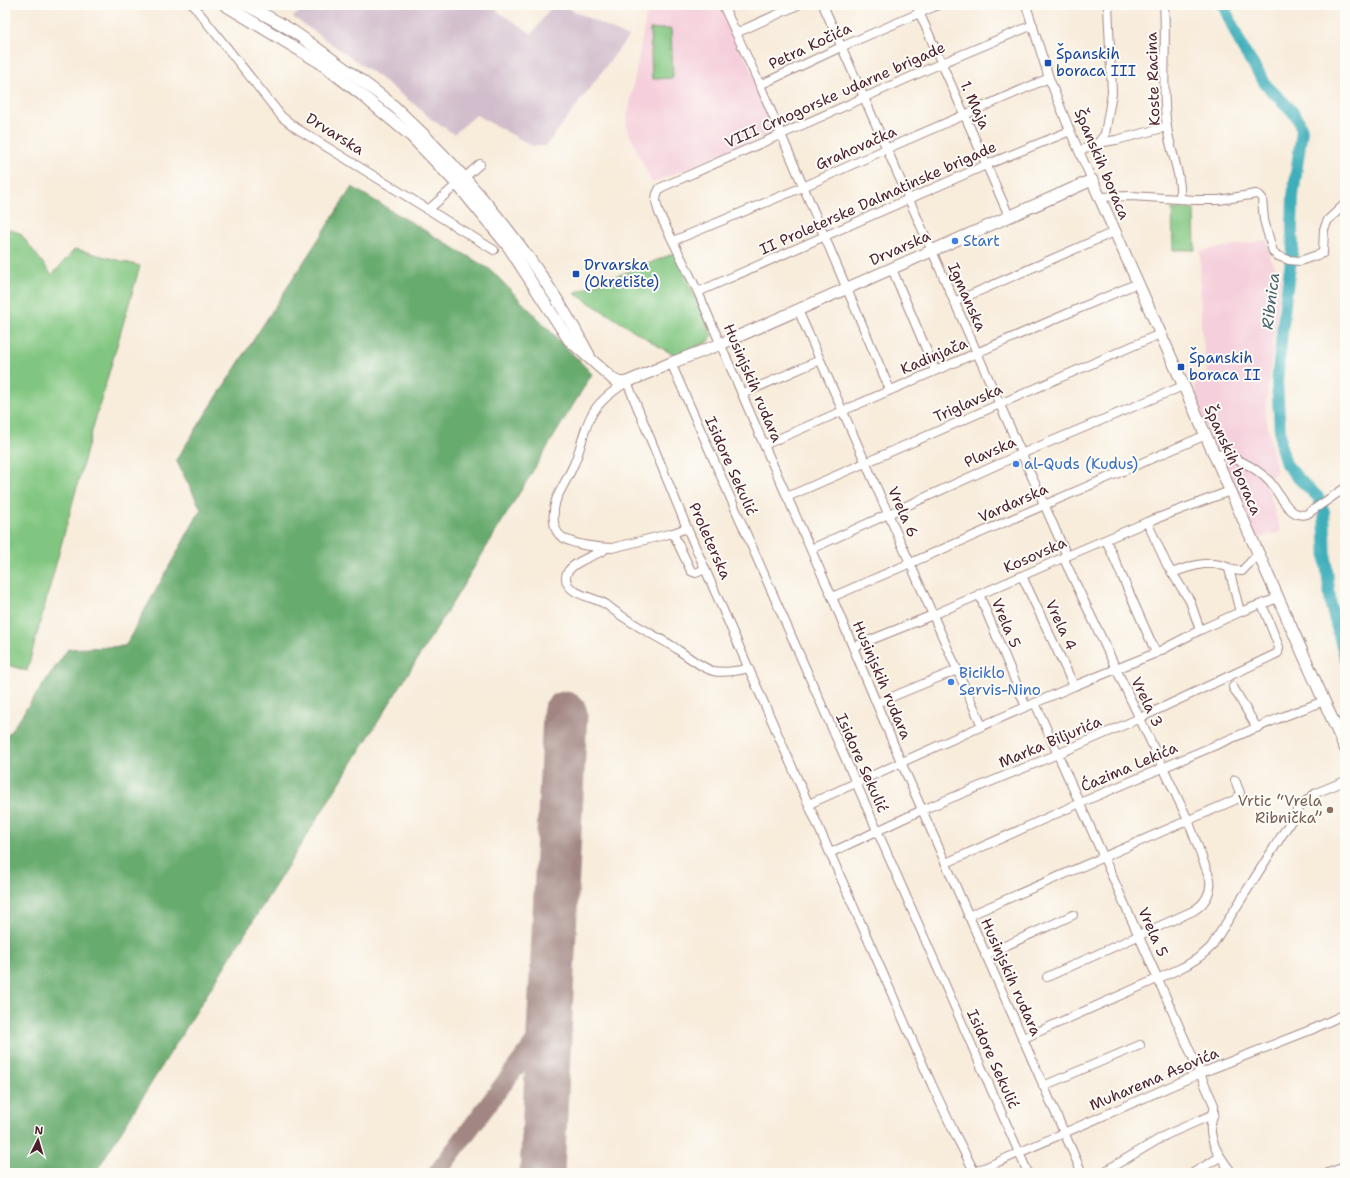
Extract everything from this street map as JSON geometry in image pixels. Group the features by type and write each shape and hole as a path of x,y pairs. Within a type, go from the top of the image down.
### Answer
{"main road":[{"path":"224,5 319,62 362,95 461,180 520,246 577,331 592,361 614,380 620,383 627,382 721,344"},
{"path":"246,5 292,31 360,79 395,108 452,163 461,180"},
{"name":"Španskih boraca","path":"1092,180 1345,748"},
{"name":"Drvarska","path":"721,344 1092,180"}],"street":[{"name":"Drvarska","path":"193,5 282,117 296,128 494,250"},
{"path":"723,5 760,85 890,390"},
{"path":"736,33 798,5"},
{"name":"Igmanska","path":"823,5 931,252 1000,404 1065,556"},
{"name":"Petra Kočića","path":"760,85 917,9 938,5"},
{"name":"Španskih boraca","path":"1026,5 1049,78 1070,131 1092,180"},
{"path":"1098,143 1105,134 1112,93 1108,5"},
{"name":"Koste Racina","path":"1164,5 1166,42 1164,93 1167,127 1180,183 1180,199"},
{"name":"1. Maja","path":"917,9 1009,216"},
{"name":"VIII Crnogorske udarne brigade","path":"656,199 656,194 660,188 942,63 1033,25"},
{"name":"Grahovačka","path":"674,241 803,187 1049,78"},
{"path":"1079,151 1098,143 1167,127"},
{"name":"II Proleterske Dalmatinske brigade","path":"698,292 986,165 1070,131"},
{"path":"428,210 480,164"},
{"path":"1099,197 1131,196 1219,200 1256,194 1262,198 1264,220 1273,252 1278,256 1289,260 1300,261 1323,253 1324,230 1328,220 1345,204"},
{"name":"Husinjskih rudara","path":"656,199 659,213 674,241 721,344 764,445 832,597 901,762 968,916 1082,1173"},
{"path":"954,302 1114,232"},
{"path":"892,269 935,370"},
{"name":"Kadinjača","path":"764,445 1138,283"},
{"name":"Vrela 6","path":"798,310 982,726"},
{"name":"Triglavska","path":"787,497 1160,334"},
{"path":"742,394 820,360"},
{"name":"Isidore Sekulić","path":"671,363 1028,1173"},
{"path":"627,382 617,388 603,401 591,416 574,464 557,498 554,523 561,537 576,542 605,548 612,548 673,533 687,528"},
{"name":"Proleterska","path":"627,382 687,528 830,853 935,1091 975,1172"},
{"name":"Plavska","path":"811,549 1021,454 1183,386"},
{"name":"Vardarska","path":"832,597 910,564 1043,504 1206,435"},
{"path":"1213,454 1231,458 1262,474 1270,480 1284,503 1296,514 1305,515 1345,488"},
{"name":"Kosovska","path":"853,647 933,615 1065,556 1147,522 1230,491"},
{"path":"1147,522 1167,565 1190,601 1200,630"},
{"path":"673,533 691,571 696,573 705,569"},
{"path":"1106,540 1156,653"},
{"path":"605,548 603,551 570,568 566,574 566,578 568,586 571,589 601,601 632,624 710,670 723,672 749,668"},
{"path":"1172,573 1199,564 1216,564 1225,566 1237,572 1242,571 1258,554"},
{"name":"Vrela 3","path":"1065,556 1116,669 1188,820 1210,882 1210,890 1207,898 1200,906 1193,911 1139,936"},
{"path":"1229,569 1240,612"},
{"name":"Vrela 4","path":"1022,576 1074,686"},
{"name":"Vrela 5","path":"979,594 1026,707"},
{"path":"809,804 982,726 1074,686 1156,653 1200,630 1240,612 1278,598"},
{"name":"Marka Biljurića","path":"830,853 922,810 1058,754 1140,718 1278,654 1279,647 1262,604"},
{"path":"877,703 957,670"},
{"path":"1233,687 1256,728"},
{"name":"Ćazima Lekića","path":"946,863 1080,803 1324,700"},
{"name":"Vrela 5","path":"1035,703 1201,1073 1214,1105 1214,1114 1211,1124 1212,1138 1220,1157 1232,1173"},
{"path":"968,916 1237,798 1240,793 1235,780"},
{"path":"1022,1039 1190,964 1211,947 1301,805 1316,793 1345,781"},
{"path":"985,955 1074,915"},
{"path":"1047,977 1139,936"},
{"name":"Muharema Asovića","path":"975,1172 1201,1073 1313,1029 1345,1014"},
{"path":"1043,1086 1140,1045"},
{"path":"1102,1173 1166,1135 1214,1114"},
{"path":"1193,1173 1220,1157"},
{"path":"1328,1173 1345,1168"}],"shaded area":[{"path":"309,5 491,5 500,13 532,34 553,5 561,5 628,37 546,146 533,146 476,115 454,134 431,119 379,77 293,17"},
{"path":"648,5 722,5 778,130 652,183 626,126"},
{"path":"1267,240 1271,260 1281,278 1265,413 1277,471 1266,483 1281,532 1255,539 1198,409 1195,385 1208,379 1201,325 1200,251"}],"green space":[{"path":"650,29 671,29 673,78 652,79"},
{"path":"352,187 491,270 592,374 453,602 95,1173 5,1173 5,739 68,649 125,646 201,509 176,460"},
{"path":"1172,209 1194,209 1195,250 1173,250"},
{"path":"5,228 20,233 52,275 75,249 140,266 92,431 27,671 5,664"},
{"path":"675,253 712,336 708,342 676,355 663,349 574,293"}],"waterway":[{"name":"Ribnica","path":"1223,5 1243,49 1266,85 1298,119 1302,130 1293,196 1293,247 1286,295 1277,382 1281,447 1286,464 1318,497 1324,512 1326,562 1331,606 1345,657"}],"taxiway":[{"path":"437,1173 542,1032 550,1016"},
{"path":"531,1047 541,1048 548,1055"}],"runway":[{"path":"542,1173 565,714"}],"place":[{"name":"Španskih boraca III","path":"1048,63"},
{"name":"Start","path":"955,241"},
{"name":"Drvarska (Okretište)","path":"576,274"},
{"name":"Španskih boraca II","path":"1181,367"},
{"name":"al-Quds (Kudus)","path":"1016,464"},
{"name":"Biciklo Servis-Nino","path":"951,682"},
{"name":"Vrtic “Vrela Ribnička”","path":"1330,810"}]}
